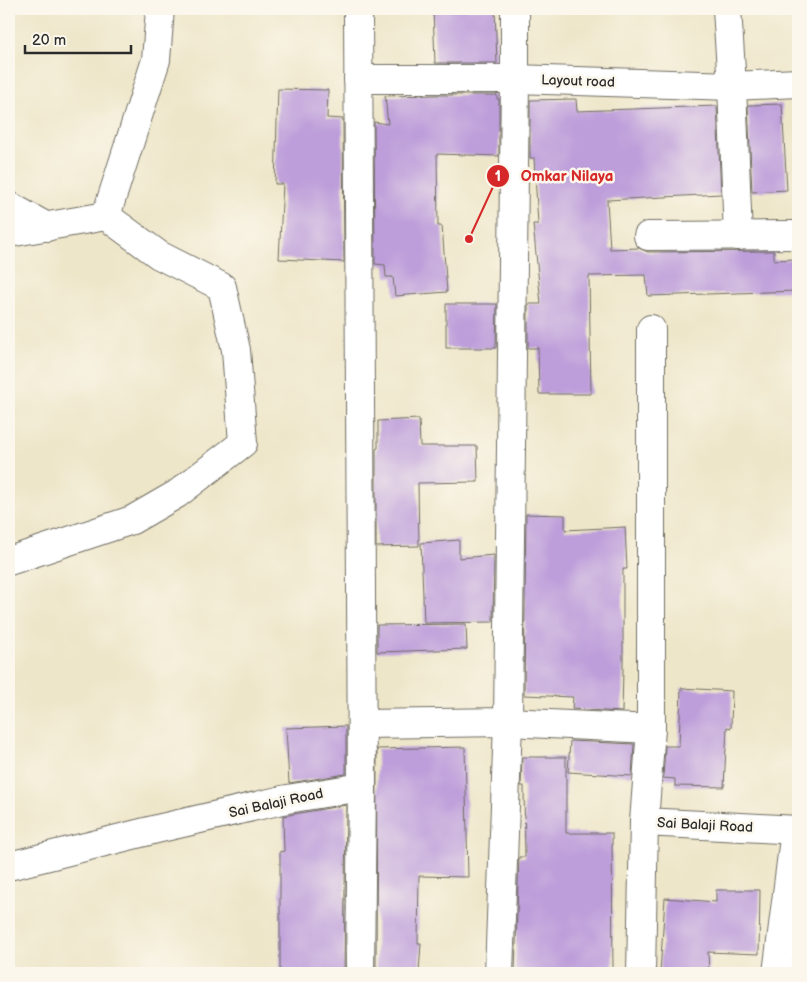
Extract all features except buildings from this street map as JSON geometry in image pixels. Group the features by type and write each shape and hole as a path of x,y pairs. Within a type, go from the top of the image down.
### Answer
{"street":[{"path":"106,216 156,60 160,9"},
{"path":"358,9 362,724 360,973"},
{"path":"499,973 508,722 515,9"},
{"path":"727,9 738,236"},
{"name":"Layout road","path":"358,78 515,79 732,86 798,83"},
{"path":"9,206 47,227"},
{"path":"9,233 106,216 159,254 222,287 236,350 243,443 177,494 132,520 9,562"},
{"path":"648,236 798,235"},
{"path":"644,822 651,729 651,329"},
{"path":"362,724 508,722 651,729"},
{"name":"Sai Balaji Road","path":"9,866 160,828 267,804 362,787"},
{"name":"Sai Balaji Road","path":"641,973 644,822 797,830"},
{"path":"777,973 797,830"}],"place":[{"name":"Omkar Nilaya","path":"469,239"}]}
